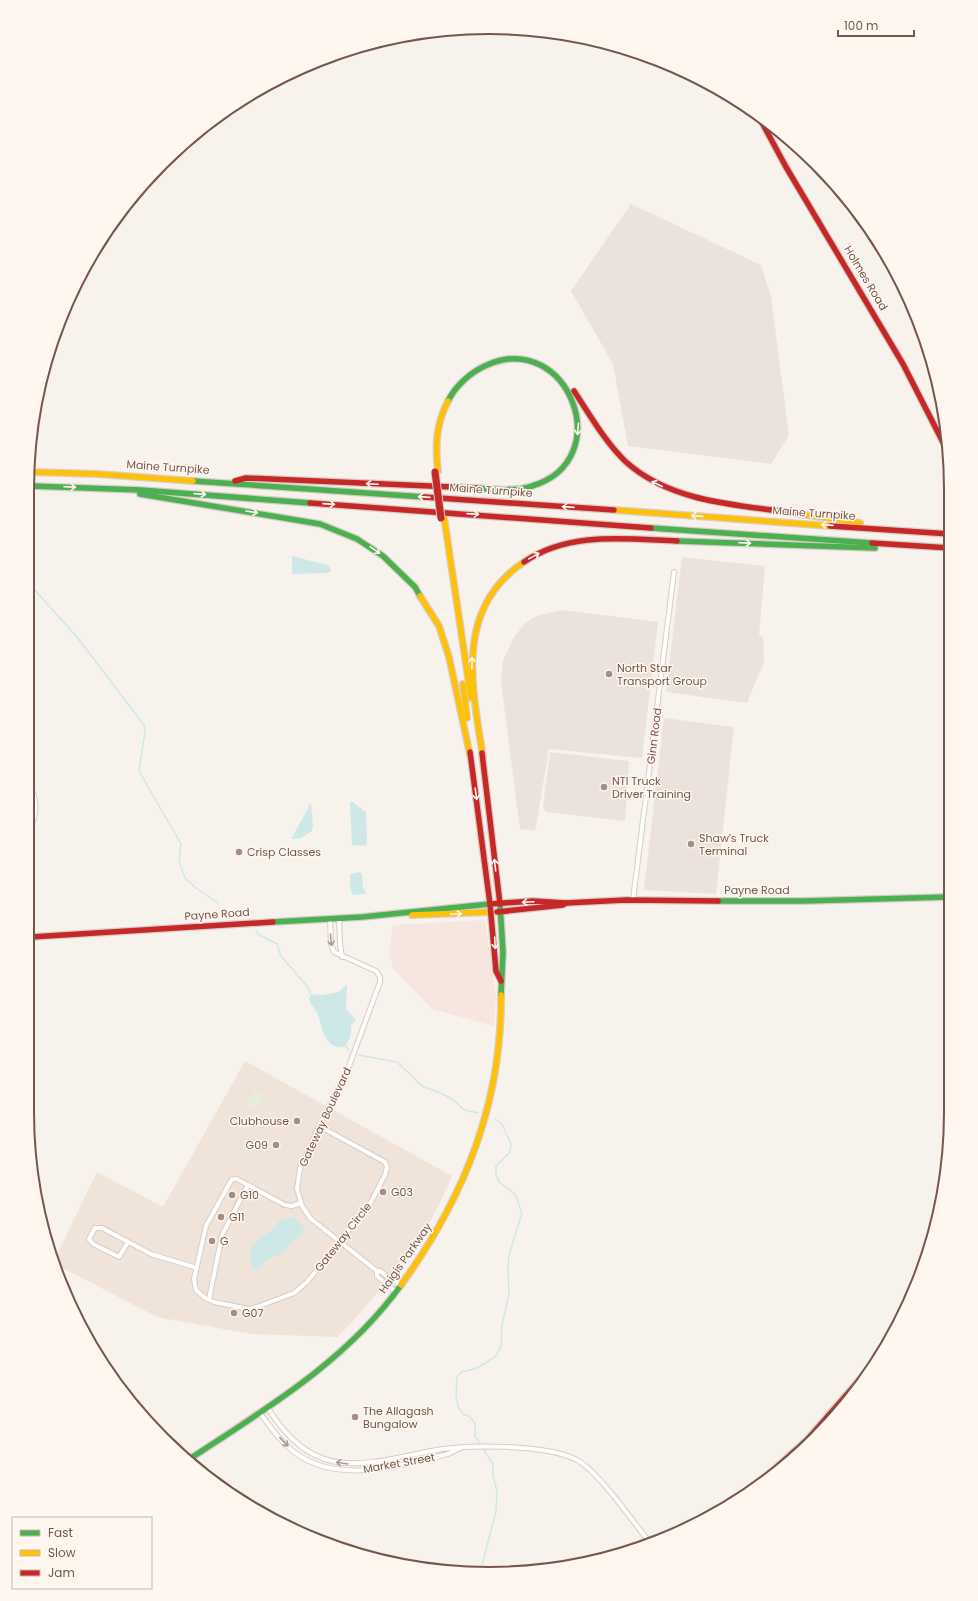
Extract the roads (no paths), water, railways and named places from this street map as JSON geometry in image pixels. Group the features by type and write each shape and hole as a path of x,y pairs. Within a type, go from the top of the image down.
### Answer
{"main road":[{"name":"Holmes Road","path":"764,127 786,167 903,364 941,438"},
{"path":"483,758 464,664 433,447 436,423 445,400 468,373 489,360 513,356 525,357 537,360 557,372 573,390 619,455 636,472 657,484 680,493 703,499 901,530"},
{"path":"231,483 246,478 495,489 520,489 532,487 554,475 570,458 575,447 578,435 578,417 574,399 568,388 551,371 529,360 505,359 482,367 458,385 442,411 436,434 435,452 437,472"},
{"name":"Maine Turnpike","path":"35,472 98,474 944,534"},
{"path":"34,486 103,488 944,548"},
{"path":"103,488 310,521 339,530 374,549 396,567 411,582 439,626 449,657 470,756"},
{"path":"443,517 470,756"},
{"path":"483,758 472,676 472,651 477,627 486,605 499,585 516,568 536,554 571,543 612,539 852,548 931,547"},
{"name":"Haigis Parkway","path":"470,756 491,912 496,972 501,982"},
{"name":"Haigis Parkway","path":"193,1457 305,1380 340,1351 370,1322 423,1256 440,1228 462,1183 489,1105 498,1056 501,1014 503,947 500,904 483,758"},
{"name":"Payne Road","path":"34,937 339,918 533,901 566,903 633,900 804,901 944,897"},
{"name":"Payne Road","path":"404,913 420,916 500,912 563,905 566,903"}],"street":[{"name":"Ginn Road","path":"633,900 674,572"},
{"path":"34,796 36,801 34,816"},
{"path":"330,918 332,947 335,953 342,957"},
{"path":"339,918 342,957"},
{"name":"Gateway Boulevard","path":"342,957 376,971 380,977 380,982 349,1066 319,1126 299,1173 298,1189 301,1203 311,1219 377,1271 380,1271 398,1289"},
{"name":"Gateway Circle","path":"209,1300 251,1309 290,1295 304,1286 372,1200 385,1175 387,1166 380,1158 319,1126"},
{"path":"248,1185 222,1235 209,1300 198,1292 195,1286 197,1268 206,1226 232,1179 236,1178 285,1205 294,1206 301,1203"},
{"path":"128,1242 119,1257 93,1244 89,1239 95,1228 98,1228 128,1242 151,1254 197,1268"},
{"name":"Gateway Boulevard","path":"377,1271 377,1276 398,1289"},
{"name":"Market Street","path":"266,1407 278,1425 289,1437 315,1454 332,1461 366,1464 433,1450 463,1447 537,1449 563,1454 578,1461 601,1482 647,1538"},
{"name":"Market Street","path":"259,1412 286,1446 295,1453 309,1461 332,1468 356,1470 397,1465 448,1454 463,1447"}],"water":[{"path":"292,556 327,565 331,571 327,573 292,574"},
{"path":"351,801 366,812 367,844 365,846 352,845"},
{"path":"311,803 312,831 301,838 291,839"},
{"path":"359,872 362,874 363,887 366,892 365,894 352,895 350,874"},
{"path":"347,984 346,1009 356,1020 351,1026 351,1034 344,1047 337,1047 332,1045 325,1037 318,1015 309,998 313,994 322,995 339,992"},
{"path":"294,1217 305,1229 300,1236 294,1239 285,1251 266,1261 257,1270 253,1270 250,1255 253,1245 271,1231 280,1220"}],"waterway":[{"path":"34,589 77,637 144,725 145,732 139,771 181,844 179,861 185,878 196,888 218,903"},
{"path":"237,910 252,912"},
{"path":"256,931 259,935 277,944 281,956 307,986 312,997"},
{"path":"345,1044 349,1051"},
{"path":"358,1055 397,1062 422,1086 445,1095 456,1102 464,1110 478,1113"},
{"path":"482,1567 496,1511 497,1491 493,1476 493,1464 475,1436 475,1423 469,1416 463,1414 458,1406 456,1397 457,1377 462,1372 477,1368 495,1357 501,1347 502,1325 509,1294 509,1255 522,1213 515,1194 499,1182 496,1174 496,1166 510,1152 511,1144 502,1124 495,1119"}],"place":[{"name":"North Star Transport Group","path":"609,674"},
{"name":"NTI Truck Driver Training","path":"604,787"},
{"name":"Shaw's Truck Terminal","path":"691,844"},
{"name":"Crisp Classes","path":"239,852"},
{"name":"Clubhouse","path":"297,1121"},
{"name":"G09","path":"276,1145"},
{"name":"G03","path":"383,1192"},
{"name":"G10","path":"232,1195"},
{"name":"G11","path":"221,1217"},
{"name":"G","path":"212,1241"},
{"name":"G07","path":"234,1313"},
{"name":"The Allagash Bungalow","path":"355,1417"}]}
